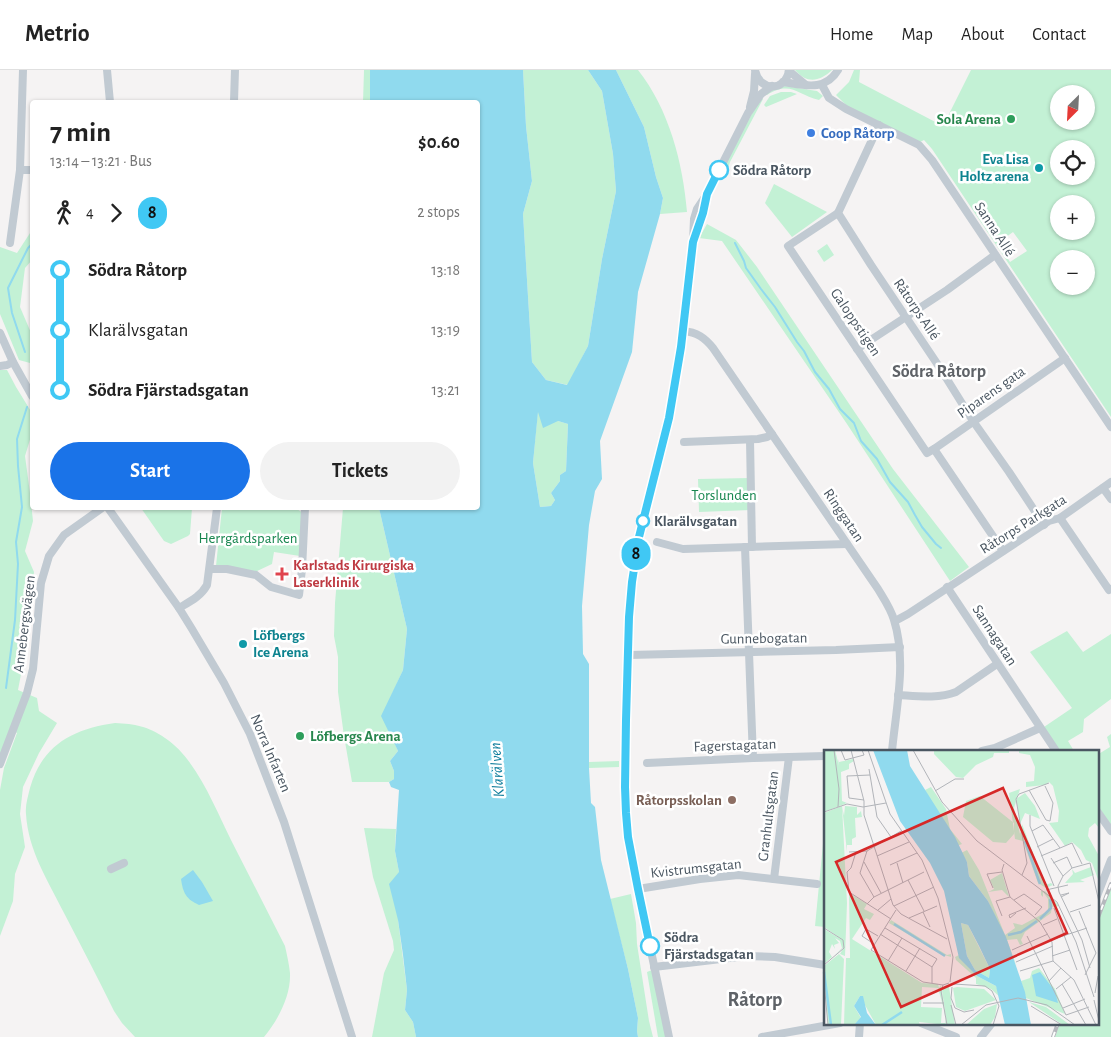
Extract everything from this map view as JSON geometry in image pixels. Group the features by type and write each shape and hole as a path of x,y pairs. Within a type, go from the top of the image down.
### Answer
{"street":[{"path":"10,243 20,170 23,70"},
{"path":"107,70 110,100"},
{"path":"234,100 235,70"},
{"path":"755,71 757,78 766,86 778,86 788,75 789,70 806,85"},
{"path":"783,82 812,86 822,85 836,75 838,70"},
{"path":"748,113 754,91 755,71"},
{"name":"Sanna Allé","path":"822,85 829,98 846,109 919,145 926,152 1111,426"},
{"path":"669,1037 628,837 626,720 629,617 634,560 669,418 683,330 694,219 748,113 761,94 772,86"},
{"path":"838,213 880,126"},
{"path":"20,170 30,170"},
{"name":"Råtorps Allé","path":"838,213 973,421 1044,525"},
{"name":"Galoppstigen","path":"838,213 788,246 927,453 934,449 1003,552"},
{"path":"857,350 995,255"},
{"name":"Ringgatan","path":"683,330 697,334 713,348 878,589 891,611 900,647 898,695 892,750"},
{"path":"0,333 30,392"},
{"name":"Piparens gata","path":"934,449 1065,358"},
{"path":"0,366 13,362"},
{"path":"684,442 750,440 772,434"},
{"path":"750,440 749,652 753,758"},
{"name":"Råtorps Parkgata","path":"947,587 1049,521 1060,518 1111,482"},
{"path":"1103,488 1111,499"},
{"name":"Annebergsvägen","path":"0,764 27,693 33,669 40,583 49,556 64,535 99,510"},
{"name":"Norra Infarten","path":"109,510 179,608 224,683 250,734 284,822 352,1037"},
{"path":"179,608 204,592 208,585 217,510"},
{"path":"210,568 227,569 256,575 271,587 299,595 305,510"},
{"path":"1060,518 1109,590 1111,588"},
{"path":"657,542 683,548 847,544"},
{"path":"894,621 908,614 947,587"},
{"name":"Sannagatan","path":"947,587 1055,750"},
{"name":"Gunnebogatan","path":"629,655 900,647"},
{"path":"898,695 929,696 951,694 998,664"},
{"path":"987,750 1040,728"},
{"name":"Fagerstagatan","path":"646,763 824,756"},
{"name":"Granhultsgatan","path":"774,879 789,757"},
{"path":"1098,812 1111,831"},
{"path":"1098,893 1111,860"},
{"path":"111,869 124,863"},
{"name":"Kvistrumsgatan","path":"638,889 700,879 738,876 817,884"},
{"path":"654,967 746,956 775,957 824,965"},
{"path":"762,1037 834,1024"},
{"path":"859,1037 860,1024"},
{"path":"924,1024 956,1037"},
{"path":"980,1037 991,1024"}],"green space":[{"path":"364,70 370,70 370,100 363,100"},
{"path":"523,70 588,70 602,91 613,154 616,191 602,259 588,346 568,385 546,380 532,362 523,214 532,181 526,126"},
{"path":"616,70 638,70 658,102 673,137 682,175 687,212 660,214 663,198 644,127"},
{"path":"795,70 832,70 822,77 813,80 804,78"},
{"path":"854,70 860,70 859,82 943,126 971,70 1111,70 1111,417 932,149 924,140 920,142 848,107 836,95 849,82","holes":["1013,232 1027,251 1010,262 998,243"]},
{"path":"785,86 817,91 823,96 819,100 788,89 775,91 767,95 764,94 772,89"},
{"path":"781,92 797,94 766,107 764,105 770,96"},
{"path":"760,98 763,99 730,162 727,172 727,161"},
{"path":"774,184 827,212 792,237 765,203"},
{"path":"707,224 736,240 757,267 893,469 969,567 950,581 847,424 722,241 699,238"},
{"path":"30,233 30,262 25,268 20,307 30,330 30,363 19,360 0,314 0,247 17,253"},
{"path":"827,244 834,255 824,262 817,251"},
{"path":"0,370 7,370 30,410 30,440 25,456 30,493 30,510 32,510 33,521 25,551 34,572 26,648 18,690 37,698 39,711 57,723 39,753 23,787 20,814 25,847 15,874 13,901 0,936 0,790 4,768 17,733 10,728 0,755"},
{"path":"538,410 558,421 568,424 566,471 560,475 560,481 551,493 555,500 551,506 540,507 533,463"},
{"name":"Torslunden","path":"750,478 751,510 699,512 698,479"},
{"path":"142,510 192,510 190,534 171,544 164,541"},
{"name":"Herrgårdsparken","path":"222,510 298,510 303,513 300,556 274,552 272,564 255,572 216,566"},
{"path":"343,510 379,510 407,629 403,670 382,716 398,751 390,761 394,771 394,779 389,782 352,782 338,692 338,657 334,636"},
{"path":"1067,631 1083,652 1111,634 1111,699 1084,719 1083,732 1068,741 1073,750 1059,750 1044,727 1072,708 1030,652"},
{"path":"115,723 147,728 165,738 186,758 204,784 285,946 290,982 283,1007 264,1037 135,1037 114,1011 45,877 31,840 26,814 30,788 35,773 51,750 61,742 86,730"},
{"path":"1111,734 1111,825 1098,806 1098,754 1110,747 1107,737"},
{"path":"619,761 619,767 589,768 589,762"},
{"path":"364,828 396,829 395,851 399,872 398,920 407,990 405,1010 413,1022 416,1037 372,1037 384,973 394,950 393,941 373,877"},
{"path":"823,844 824,844 824,927 815,926"},
{"path":"1111,888 1111,1037 1055,1037 1060,1024 1098,1024 1098,921"},
{"path":"631,894 636,923 637,944 653,1037 638,1037 638,1018 610,899"},
{"path":"652,970 666,1037 658,1037 647,972"}],"water":[{"name":"Klarälven","path":"370,70 523,70 526,126 532,181 523,214 532,362 546,380 567,385 588,346 602,259 616,191 613,154 602,91 588,70 616,70 644,127 663,198 638,292 632,352 600,441 602,479 595,491 589,525 582,606 583,654 589,664 591,803 595,807 601,860 638,1018 638,1037 416,1037 413,1022 405,1010 407,990 403,955 398,920 389,884 399,872 395,851 399,790 391,787 389,782 394,779 394,771 390,761 398,751 381,716 403,670 407,629 379,510 480,510 480,100 370,100","holes":["538,412 543,428 558,421 568,424 566,471 560,475 560,481 551,493 555,500 551,506 540,507 533,463"]},
{"path":"193,870 213,901 199,905 186,895 181,879"}],"waterway":[{"path":"735,243 746,268 775,307 840,409 854,423 861,441 877,459 890,482 908,502 922,527 941,548"},
{"path":"25,352 12,313 8,288 30,246"},
{"path":"6,688 15,620 18,564 16,542 22,507 17,439 27,407"}],"railway":[{"path":"1098,917 1111,884"},
{"path":"1053,1037 1058,1024"}],"bus line":[{"name":"8","path":"650,946 628,837 626,813 626,720 632,582 639,537 669,418 681,347 693,242 706,204 707,194 719,170"}],"place":[{"name":"Sola Arena","path":"1011,119"},
{"name":"Coop Råtorp","path":"811,133"},
{"name":"Eva Lisa Holtz arena","path":"1039,168"},
{"name":"Södra Råtorp","path":"719,170"},
{"name":"Klarälvsgatan","path":"643,521"},
{"name":"Karlstads Kirurgiska Laserklinik","path":"282,574"},
{"name":"Löfbergs Ice Arena","path":"243,644"},
{"name":"Löfbergs Arena","path":"300,736"},
{"name":"Råtorpsskolan","path":"732,800"},
{"name":"Södra Fjärstadsgatan","path":"650,946"}],"district":[{"name":"Södra Råtorp","path":"939,371"},
{"name":"Råtorp","path":"755,999"}]}
